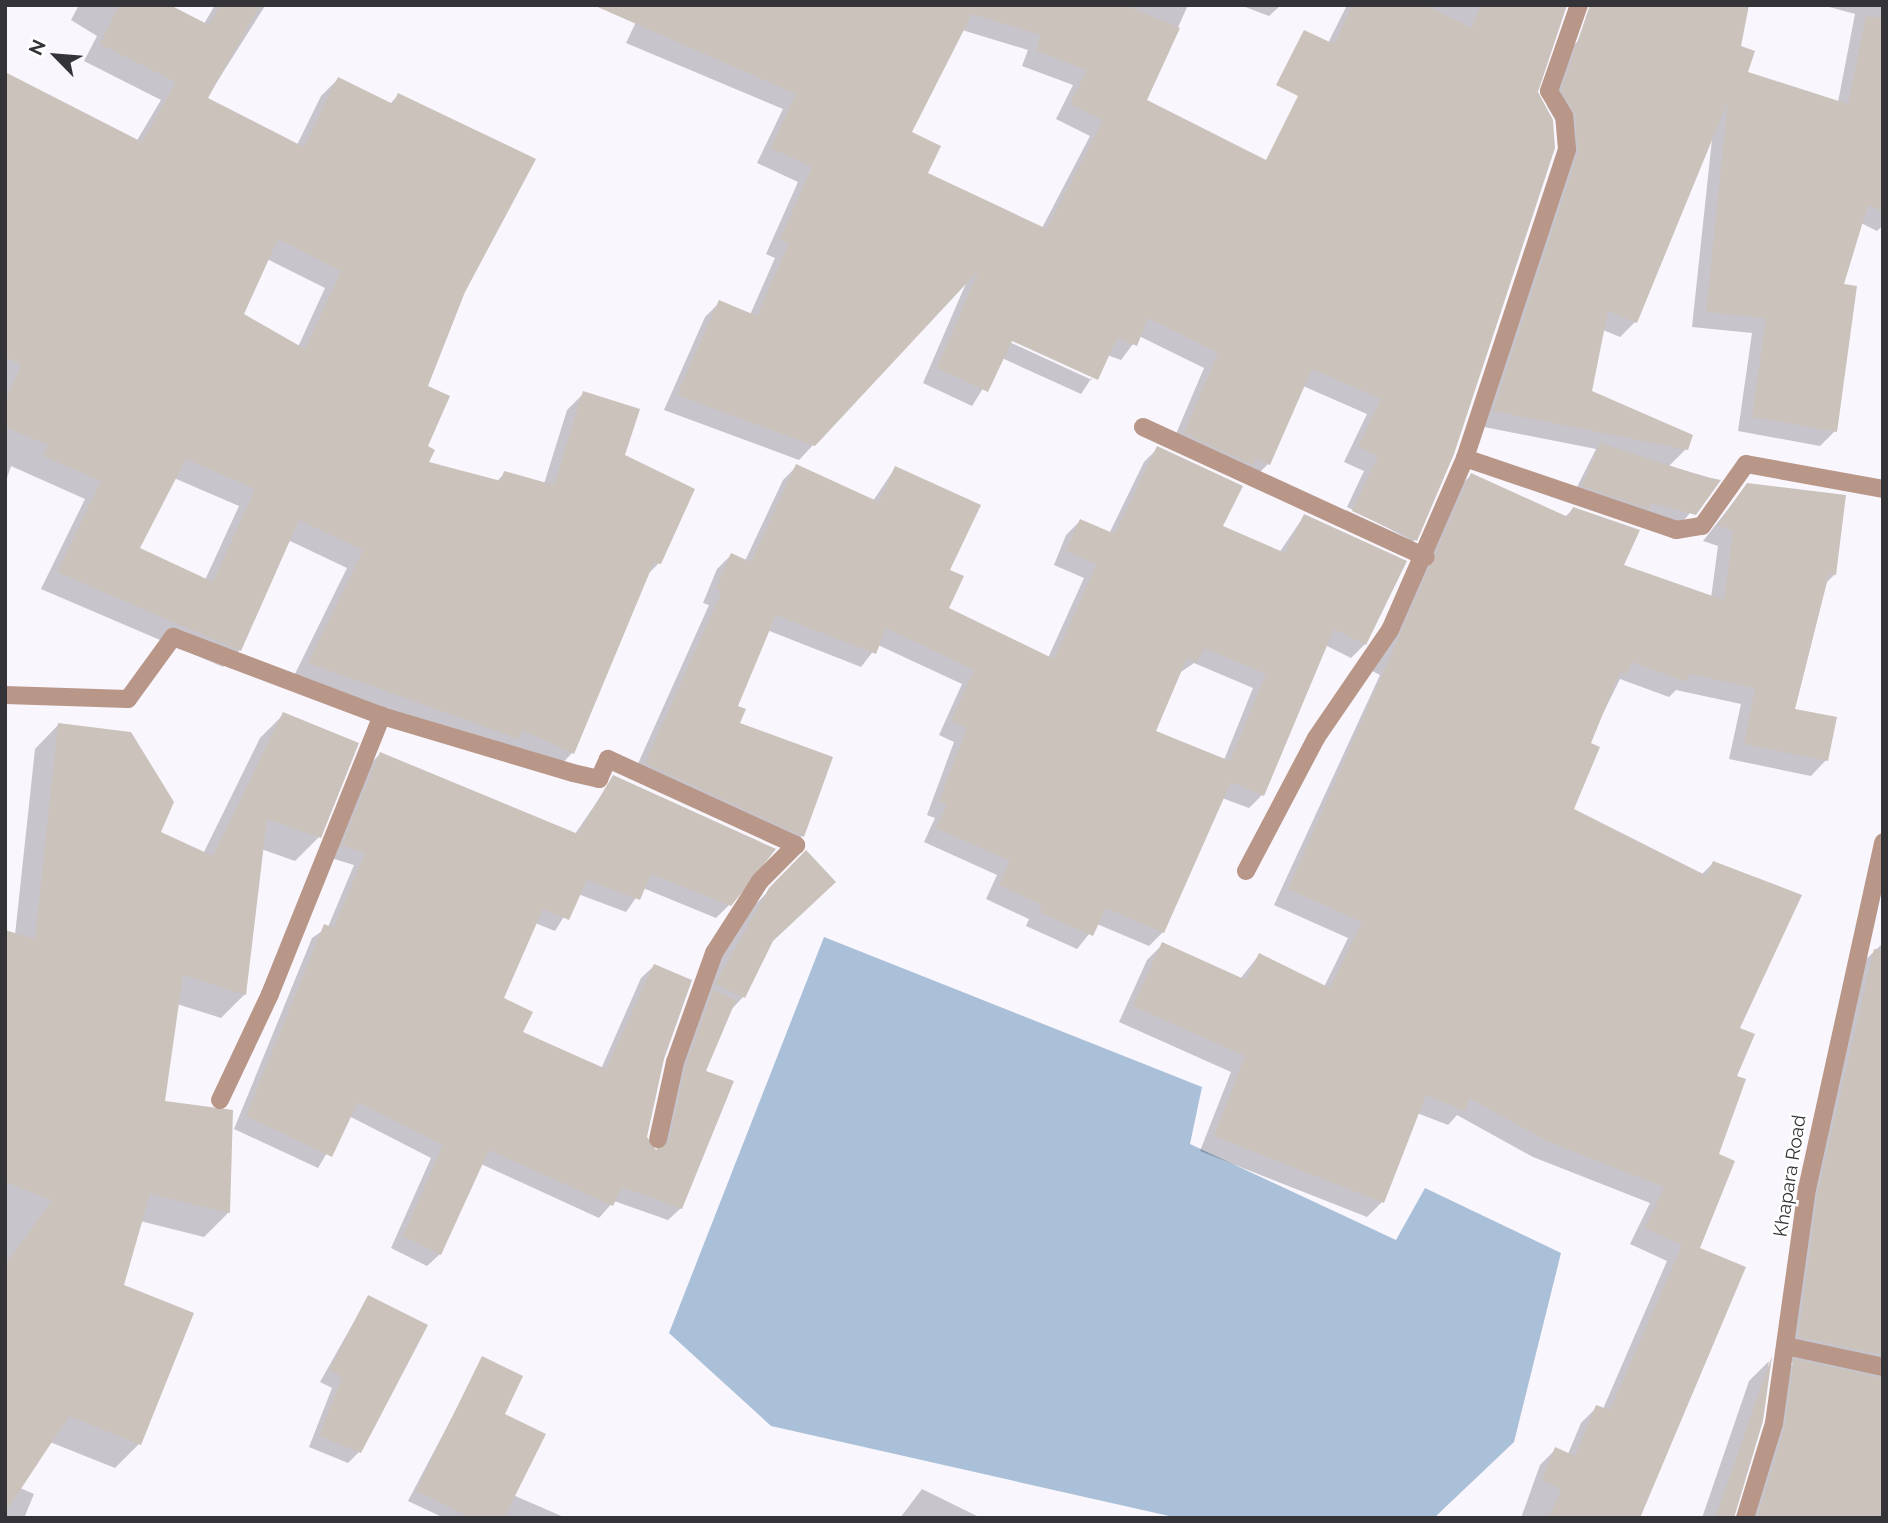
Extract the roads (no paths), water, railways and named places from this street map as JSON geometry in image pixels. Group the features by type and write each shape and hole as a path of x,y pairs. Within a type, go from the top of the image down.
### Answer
{"street":[{"path":"1247,871 1317,738 1390,630 1425,557 1465,458 1567,149 1564,116 1549,91 1579,5"},
{"path":"1143,427 1425,557"},
{"path":"1465,458 1676,530 1702,526 1746,464 1883,489"},
{"path":"5,695 128,699 173,638 382,716 599,779 608,759 796,845 760,881 714,953 675,1062 658,1139"},
{"path":"220,1100 270,994 382,716"},
{"name":"Khapara Road","path":"1745,1518 1774,1423 1833,1052 1883,842"},
{"path":"1786,1346 1883,1367"}],"water":[{"path":"824,937 1202,1087 1190,1144 1396,1240 1425,1188 1561,1253 1514,1442 1434,1518 1178,1518 771,1426 669,1333"}]}
